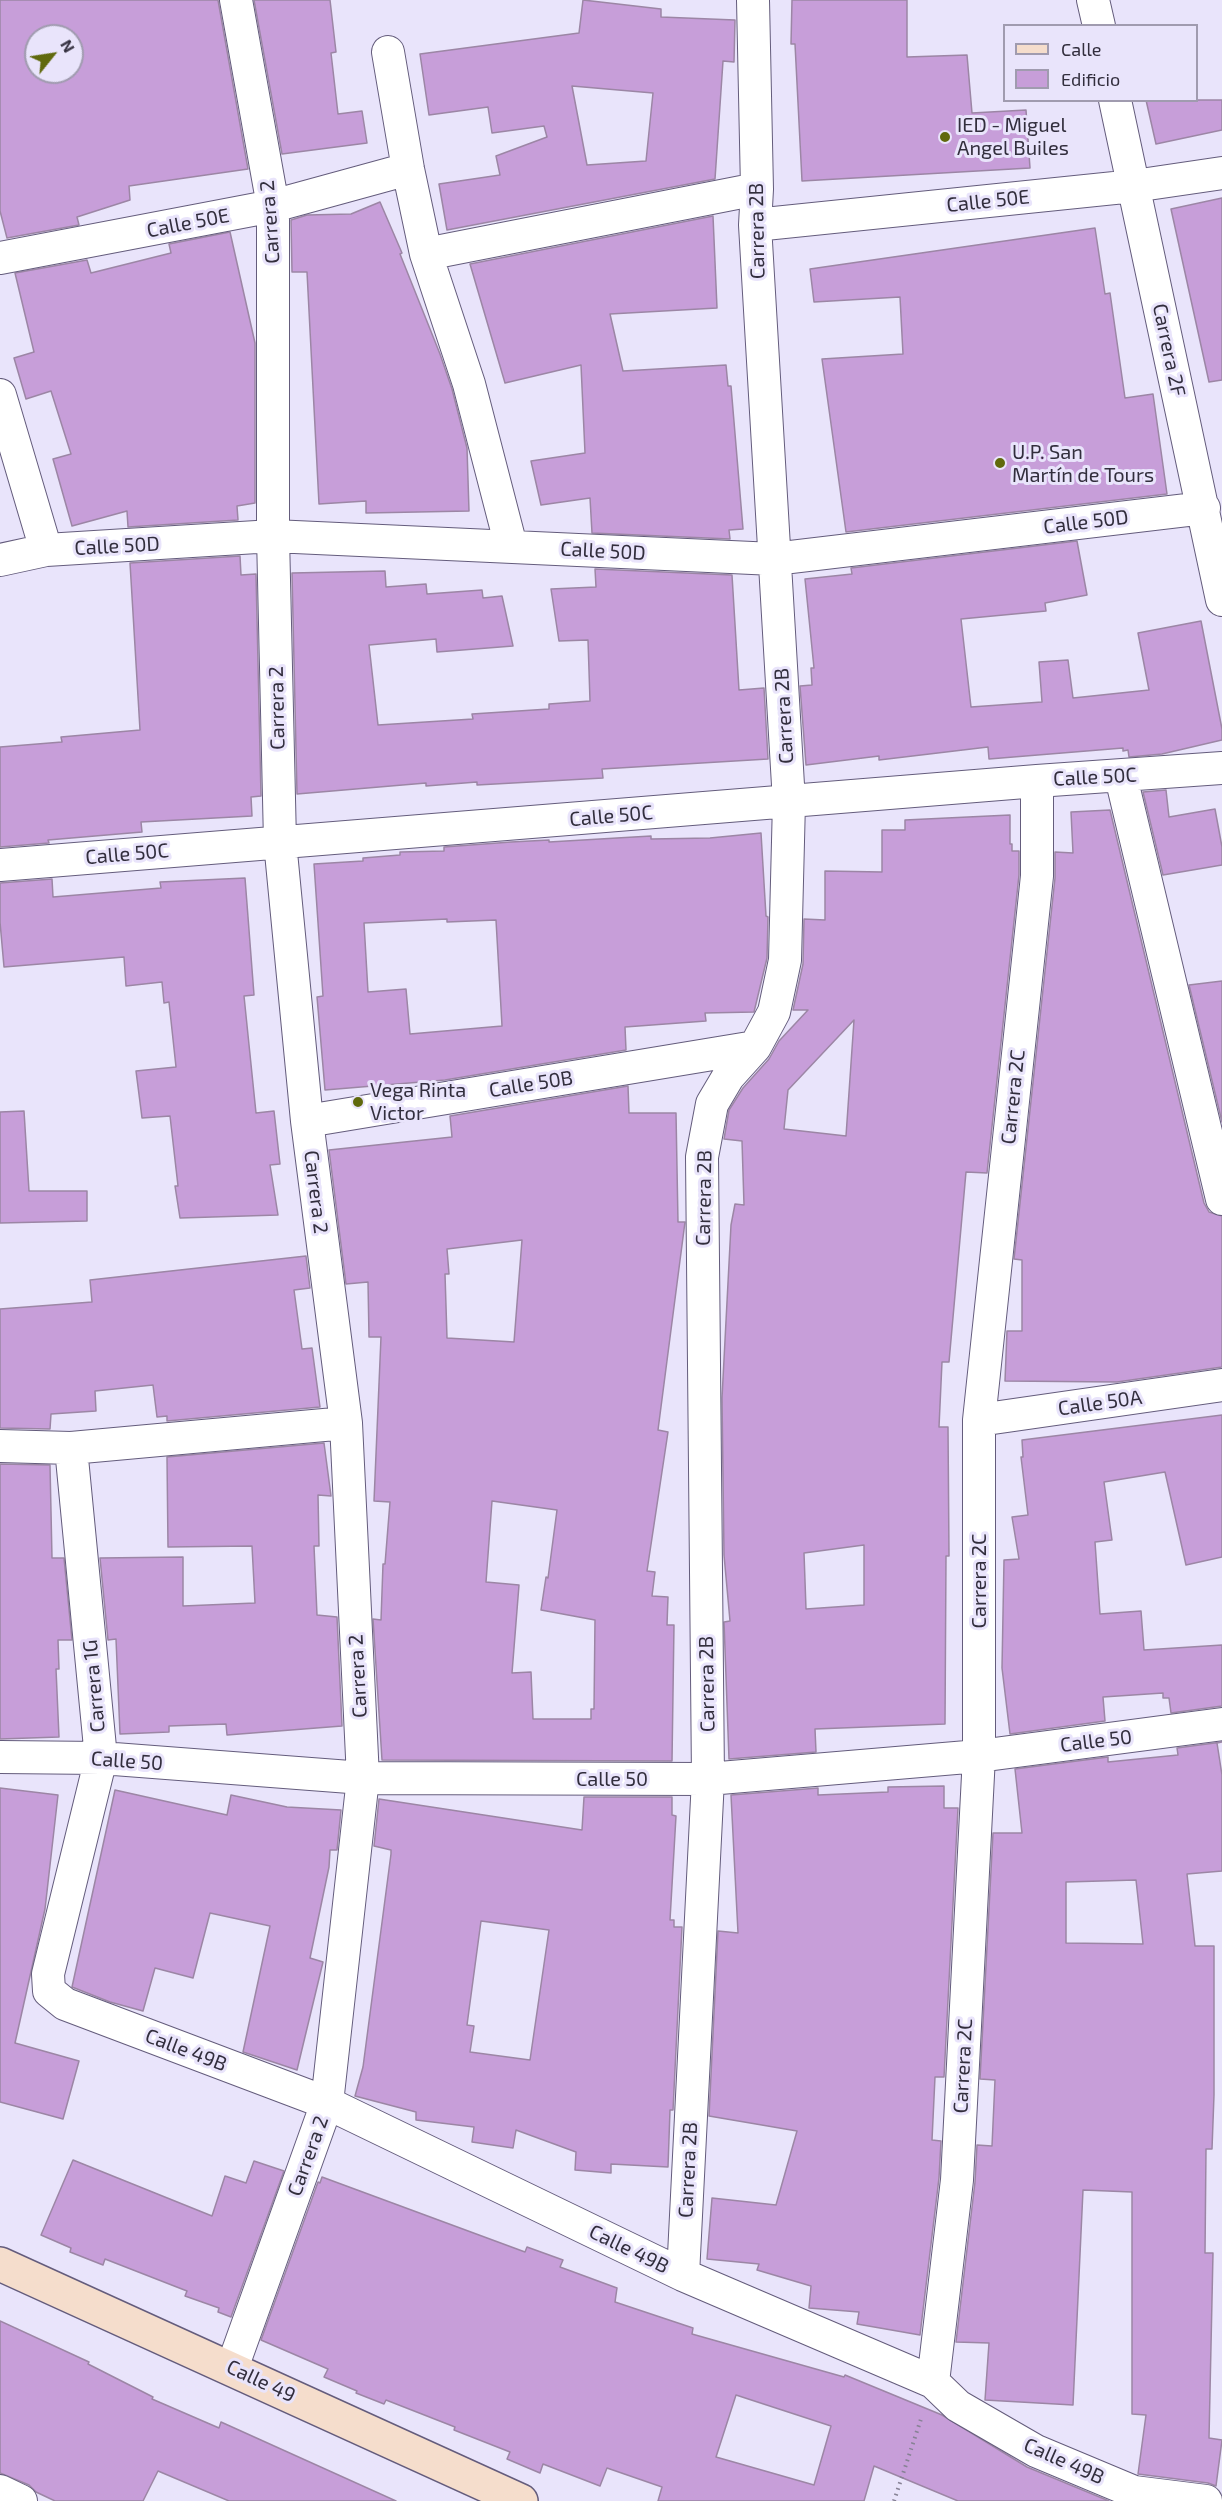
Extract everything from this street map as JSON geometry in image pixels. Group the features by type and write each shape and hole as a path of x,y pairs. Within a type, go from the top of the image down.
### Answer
{"street":[{"name":"Carrera 2","path":"232,2368 327,2103 363,1778 346,1423 307,1121 280,842 273,537 273,206 236,0"},
{"name":"Carrera 2B","path":"683,2275 708,1779 702,1157 712,1104 728,1077 754,1047 774,1012 786,960 789,802 754,225 757,189 753,0"},
{"path":"1093,0 1099,24"},
{"path":"388,52 408,169 426,254 469,384 511,546"},
{"name":"Carrera 2F","path":"1115,102 1222,600"},
{"name":"Calle 50E","path":"0,258 273,206 408,169"},
{"name":"Calle 50E","path":"754,225 1134,186 1222,174"},
{"path":"426,254 757,189"},
{"path":"0,395 46,550"},
{"name":"Calle 50D","path":"0,560 46,550 273,537 774,559 1204,508"},
{"name":"Calle 50C","path":"0,865 1222,768"},
{"path":"1120,777 1222,1199"},
{"name":"Carrera 2C","path":"933,2382 957,2180 979,1756 979,1420 1037,876 1037,781"},
{"name":"Calle 50B","path":"307,1121 754,1047"},
{"name":"Calle 50A","path":"979,1420 1222,1385"},
{"path":"0,1446 71,1448 346,1423"},
{"name":"Carrera 1G","path":"49,1991 48,1974 101,1758 71,1448"},
{"name":"Calle 50","path":"0,1757 101,1758 363,1778 708,1779 979,1756 1222,1724"},
{"name":"Calle 49B","path":"49,1991 65,2004 327,2103 683,2275 933,2382 958,2406 1036,2451 1134,2492 1206,2501"},
{"name":"Calle 49","path":"0,2264 521,2501"},
{"path":"0,2491 21,2501"}],"path":[{"path":"894,2501 933,2382"}],"building":[{"path":"0,0 218,0 248,169 129,186 130,200 77,217 79,225 7,238 0,211"},
{"path":"254,0 330,0 336,52 331,53 338,114 362,111 367,143 282,154"},
{"path":"583,0 661,9 661,17 735,20 734,62 723,61 715,179 447,230 439,184 500,175 496,156 547,137 544,126 492,133 488,107 429,115 420,54 579,33","holes":["572,86 653,93 646,161 587,165"]},
{"name":"IED - Miguel Angel Builes","path":"792,0 907,0 907,57 967,55 972,113 1026,110 1030,168 802,181 795,44 791,44"},
{"path":"1222,100 1222,130 1156,144 1146,102"},
{"path":"1222,198 1222,380 1209,382 1171,209"},
{"path":"380,202 402,253 400,254 452,389 467,448 469,511 366,513 366,501 319,504 307,272 292,272 291,220 307,215 351,214"},
{"path":"713,216 717,308 610,314 623,371 726,365 728,386 731,386 743,529 729,530 730,539 592,533 590,498 541,505 531,461 585,453 581,365 505,383 470,264"},
{"path":"1095,228 1105,294 1110,293 1125,398 1153,394 1167,494 846,532 822,359 903,354 900,297 814,302 810,269"},
{"path":"230,232 255,343 255,503 237,506 238,520 128,527 127,511 72,526 53,459 71,454 51,391 26,399 14,358 34,352 15,273 87,260 91,273 171,253 169,244"},
{"path":"1077,541 1087,595 1045,603 1046,611 961,619 971,707 1042,702 1039,662 1068,660 1073,698 1149,690 1138,633 1201,621 1222,729 1222,740 1162,754 1129,757 1128,750 1123,751 1123,748 989,759 988,747 879,760 879,756 806,765 800,686 812,685 811,668 814,668 805,579 852,574 851,568"},
{"path":"240,556 241,575 256,574 261,796 251,797 252,816 141,822 142,832 48,840 49,843 0,847 0,747 62,742 61,737 140,730 130,563"},
{"path":"595,569 732,575 739,690 764,688 768,759 602,769 603,778 477,785 477,782 426,786 426,783 297,794 292,573 385,571 386,587 426,584 427,594 482,590 483,598 502,596 513,646 437,652 436,639 369,645 378,725 473,719 472,714 549,709 549,704 590,701 588,640 559,641 551,589 596,587"},
{"path":"1166,790 1169,817 1215,809 1222,847 1222,865 1163,875 1143,792"},
{"path":"1110,810 1204,1203 1209,1212 1222,1216 1222,1367 1117,1382 1005,1381 1007,1331 1022,1331 1022,1260 1014,1259 1055,878 1055,852 1073,853 1071,812"},
{"path":"1010,815 1010,844 1012,844 1012,851 1019,851 1019,875 987,1173 966,1172 949,1362 942,1362 939,1427 948,1427 949,1556 946,1556 945,1724 815,1729 816,1752 729,1759 724,1622 730,1621 724,1555 722,1398 731,1225 735,1204 744,1205 742,1141 724,1139 729,1110 743,1088 769,1059 779,1041 808,1010 793,1010 803,964 804,919 825,920 825,871 882,872 882,830 905,830 905,820","holes":["854,1020 846,1136 784,1129 788,1090","864,1545 864,1605 806,1609 804,1553"]},
{"path":"761,833 766,916 768,917 767,958 754,1012 705,1013 706,1021 625,1027 626,1050 445,1080 325,1090 317,997 323,996 314,864 363,861 363,858 400,855 400,852 444,851 444,847 511,842 651,836 651,839 710,838","holes":["447,919 447,922 496,920 502,1026 410,1034 406,989 368,992 364,923"]},
{"path":"245,878 254,995 244,996 256,1113 274,1111 280,1164 270,1165 278,1215 180,1218 175,1186 178,1186 170,1116 142,1118 136,1071 176,1067 169,1002 164,1003 162,982 126,986 124,957 4,967 0,922 0,883 52,879 53,897 161,888 160,882"},
{"path":"1222,981 1222,1122 1189,985"},
{"path":"628,1086 629,1113 676,1113 678,1222 685,1222 658,1430 668,1432 647,1571 655,1572 652,1596 668,1597 667,1625 674,1625 672,1761 382,1760 373,1619 381,1620 383,1564 385,1564 390,1502 374,1501 381,1337 369,1337 368,1282 346,1284 329,1150 452,1137 450,1116","holes":["522,1240 514,1342 447,1338 445,1274 449,1274 447,1249","492,1501 557,1510 548,1578 546,1577 541,1610 595,1620 594,1709 591,1709 591,1719 533,1719 531,1672 512,1673 519,1585 486,1582"]},
{"path":"24,1111 29,1191 87,1191 87,1221 0,1223 0,1112"},
{"path":"306,1256 310,1288 294,1290 302,1349 312,1348 320,1407 167,1421 167,1416 157,1417 153,1385 95,1391 96,1411 51,1414 50,1429 0,1428 0,1309 92,1302 90,1280"},
{"path":"1222,1415 1222,1557 1186,1565 1165,1472 1104,1482 1112,1540 1095,1542 1100,1614 1141,1611 1144,1650 1222,1645 1222,1706 1171,1713 1169,1698 1163,1698 1163,1693 1103,1697 1105,1721 1010,1734 1002,1668 1004,1560 1019,1559 1012,1517 1028,1515 1021,1457 1023,1457 1022,1440"},
{"path":"324,1443 331,1496 318,1495 319,1546 314,1546 317,1615 337,1617 342,1726 227,1735 226,1724 169,1726 169,1732 120,1734 116,1639 108,1640 100,1558 183,1557 183,1606 255,1603 252,1546 168,1547 167,1457"},
{"path":"0,1464 50,1465 52,1558 64,1558 72,1640 58,1640 59,1669 56,1669 59,1737 0,1739"},
{"path":"1222,1742 1217,1743 1222,1775 1222,1871 1187,1874 1195,1946 1214,1946 1214,2095 1212,2149 1206,2149 1205,2253 1213,2253 1209,2438 1222,2440 1216,2486 1138,2474 1146,2415 1132,2414 1132,2192 1083,2190 1073,2405 985,2400 989,2343 956,2342 975,2182 977,2145 992,2146 995,2080 980,2079 993,1833 1022,1833 1015,1769 1108,1757 1108,1762 1178,1755 1177,1748","holes":["1136,1880 1143,1944 1066,1943 1066,1882"]},
{"path":"944,1786 944,1808 958,1808 944,2077 935,2077 932,2140 941,2141 939,2178 920,2335 857,2324 859,2312 809,2308 811,2286 757,2270 759,2264 707,2259 712,2198 776,2205 797,2131 709,2116 718,1931 738,1933 731,1795 818,1788 818,1795 888,1792 888,1787"},
{"path":"0,1788 58,1795 45,1909 15,2043 79,2061 63,2119 0,2102"},
{"path":"115,1790 227,1815 231,1795 287,1807 341,1810 337,1850 330,1850 329,1867 310,1958 323,1962 297,2070 243,2052 270,1926 210,1913 193,1978 155,1968 143,2011 110,2002 72,1987"},
{"path":"584,1797 672,1797 672,1815 676,1816 670,1920 674,1920 674,1927 682,1927 668,2167 611,2164 611,2173 575,2170 576,2152 516,2130 513,2148 472,2142 474,2127 416,2120 416,2112 355,2096 363,2067 391,1854 391,1850 374,1846 379,1799 582,1830","holes":["481,1921 549,1930 530,2060 470,2052 474,2026 467,2025"]},
{"path":"73,2160 212,2216 225,2176 246,2183 254,2161 284,2171 231,2317 218,2312 219,2308 185,2296 187,2291 105,2259 103,2265 70,2252 71,2248 41,2235"},
{"path":"322,2177 525,2252 527,2247 563,2260 560,2267 617,2288 615,2302 693,2328 692,2334 844,2377 845,2375 942,2415 1027,2467 1109,2501 958,2501 874,2466 864,2501 658,2501 662,2487 607,2468 600,2486 543,2464 540,2473 507,2459 510,2452 454,2430 455,2427 386,2400 384,2404 356,2393 357,2391 324,2377 328,2369 261,2340 318,2182 320,2183","holes":["736,2395 831,2426 814,2485 716,2457"]},
{"path":"0,2321 89,2362 88,2364 153,2397 152,2399 219,2428 221,2422 396,2501 229,2501 158,2471 143,2501 55,2501 36,2492 29,2485 0,2473"}],"place":[{"name":"IED - Miguel Angel Builes","path":"945,137"},
{"name":"U.P. San Martín de Tours","path":"1000,463"},
{"name":"Vega Rinta Victor","path":"358,1102"}]}
